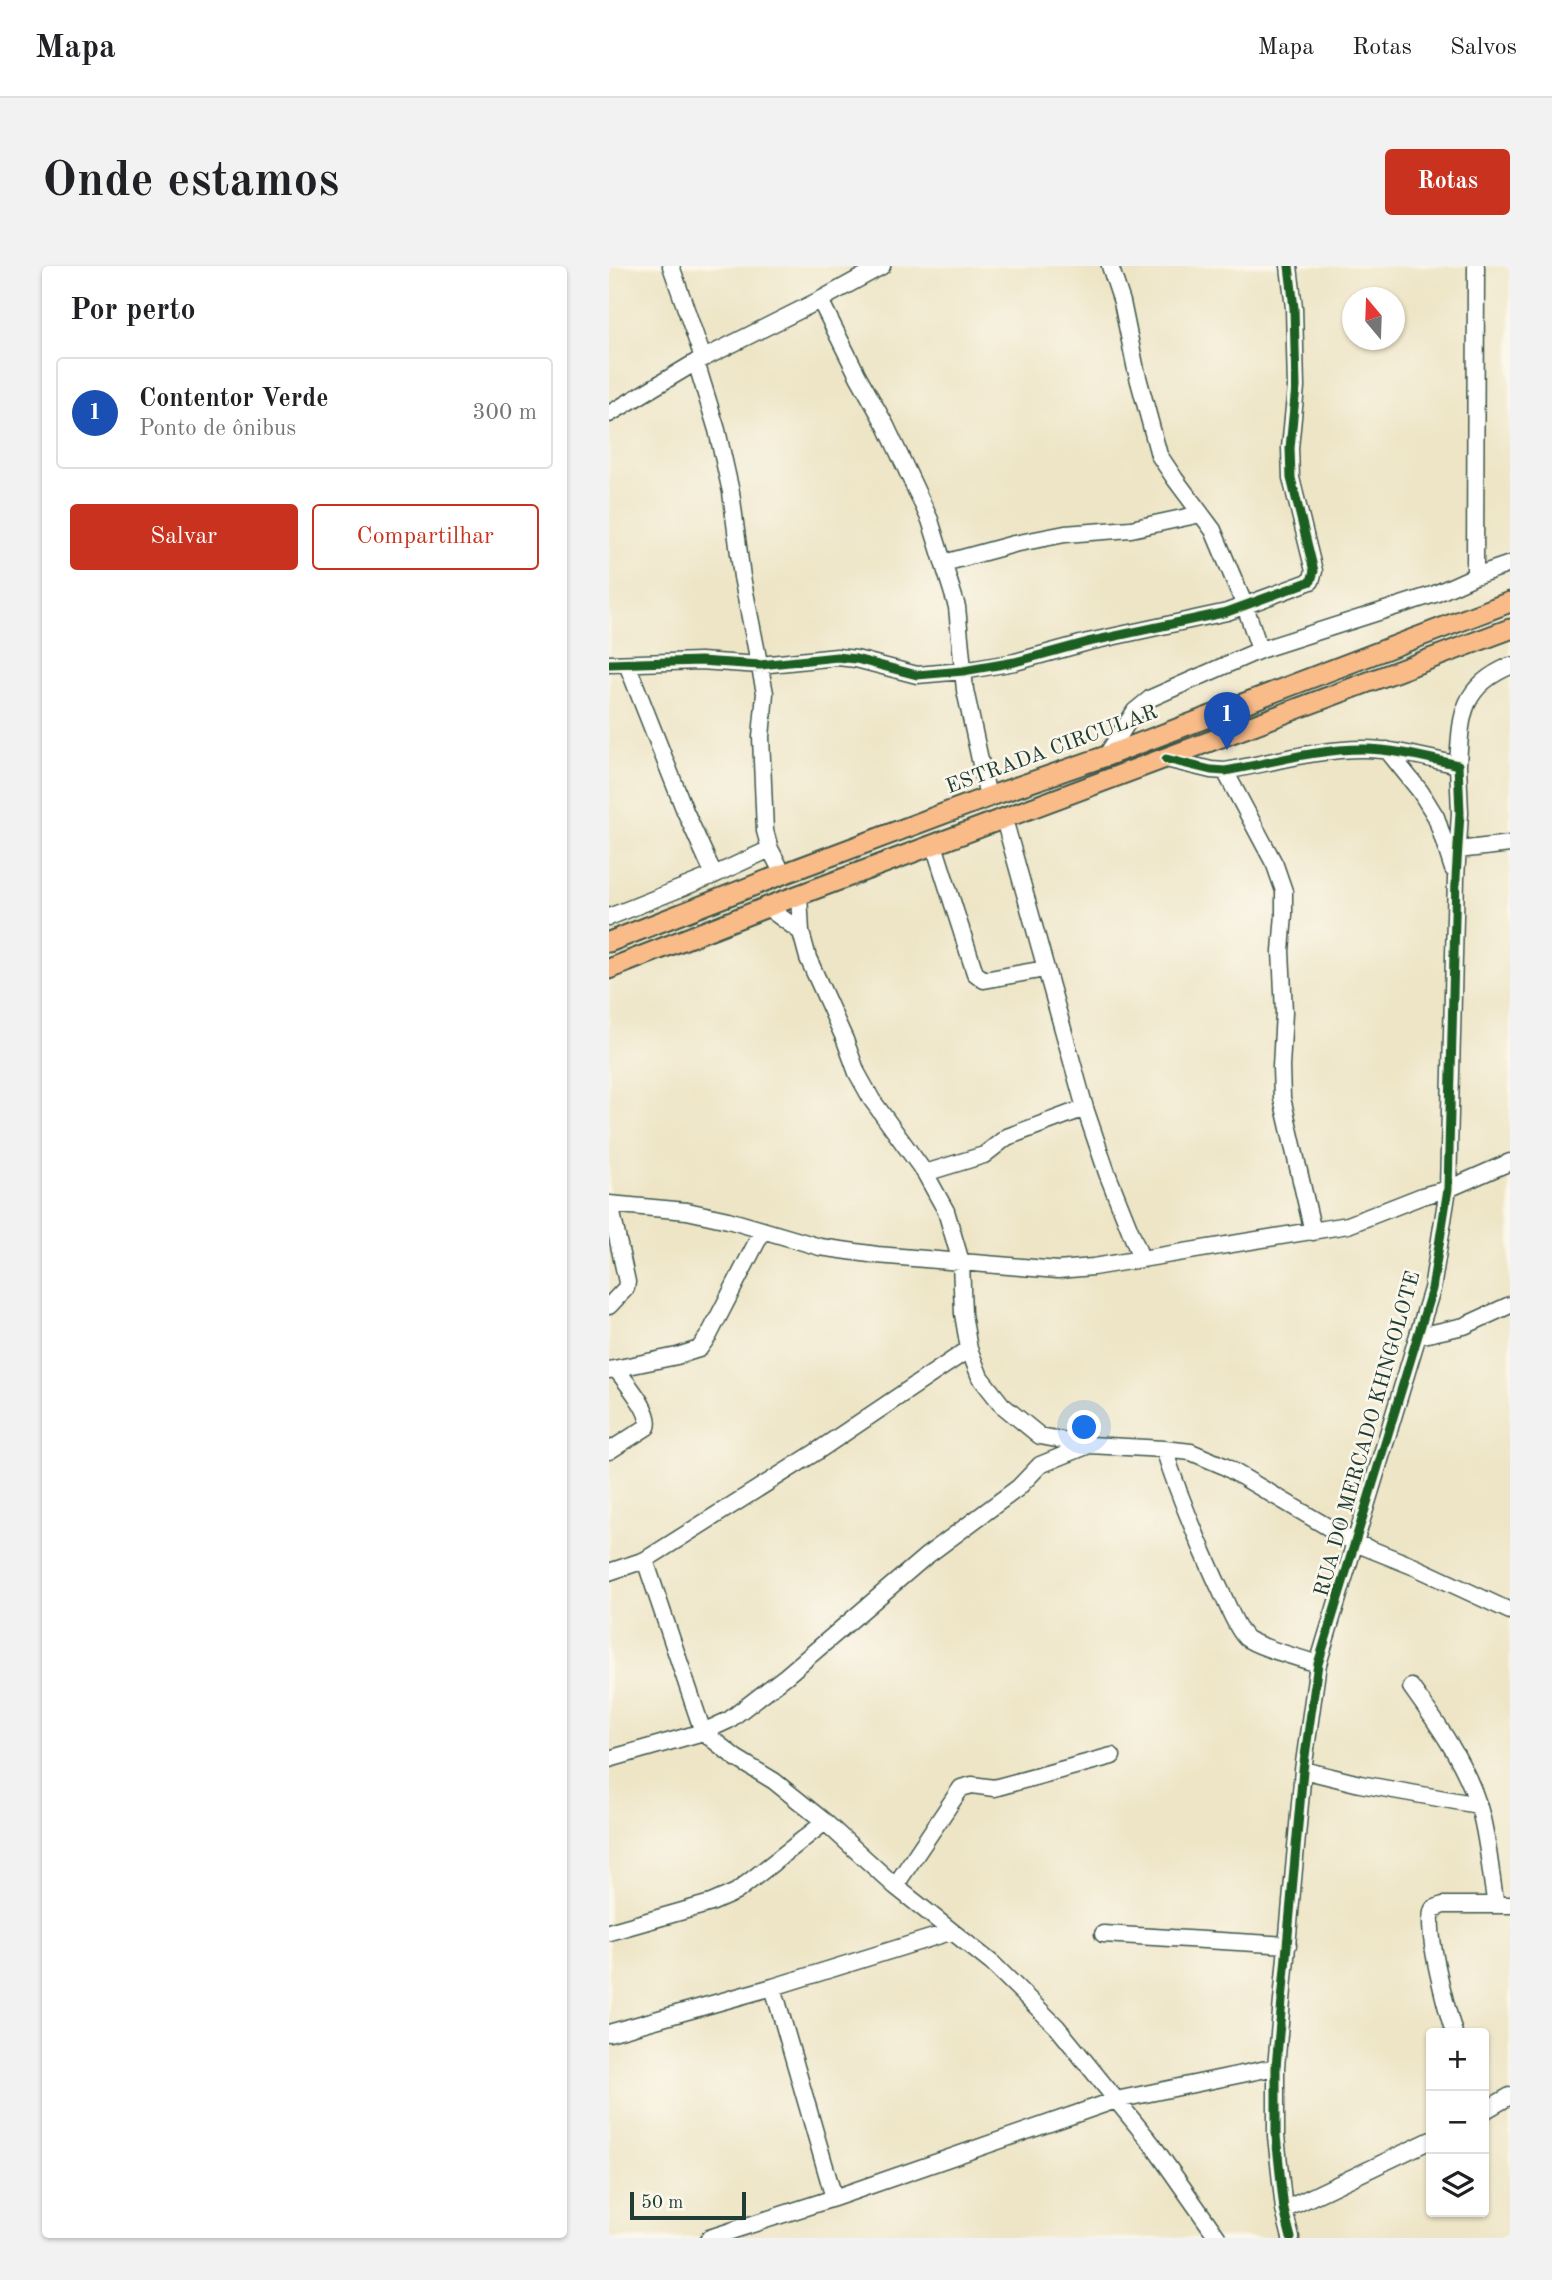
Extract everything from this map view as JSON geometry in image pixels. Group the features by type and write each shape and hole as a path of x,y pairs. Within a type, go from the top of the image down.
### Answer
{"main road":[{"name":"ESTRADA CIRCULAR","path":"609,942 783,874 1106,756 1510,602"},
{"path":"609,969 767,907 1510,629"}],"street":[{"path":"671,266 700,360 731,492 742,578 765,693 761,737 765,831 770,849 783,874"},
{"path":"609,414 700,360 882,266"},
{"path":"1110,266 1122,303 1136,370 1159,455 1213,530 1260,650"},
{"path":"609,664 700,661 760,665 837,657 856,659 917,675 963,671 1015,662 1088,642 1227,612 1311,581 1314,571 1291,478 1290,448 1296,387 1294,309 1289,266"},
{"path":"1475,576 1476,266"},
{"path":"820,300 912,479 930,520 957,607 963,671 974,738 988,797"},
{"path":"944,563 1014,544 1065,534 1132,529 1201,514"},
{"path":"1106,756 1135,711 1151,698 1260,650 1435,594 1510,564"},
{"path":"627,664 675,787 714,874"},
{"name":"RUA DO MERCADO KHNGOLOTE","path":"1291,2238 1284,2210 1276,2136 1276,2067 1303,1770 1318,1664 1369,1489 1432,1289 1448,1189 1460,813 1460,733 1471,692 1497,671 1510,666"},
{"path":"1165,759 1225,771 1326,752 1361,749 1387,750 1458,765"},
{"path":"1387,750 1420,791 1436,817 1456,878"},
{"path":"1225,771 1275,865 1284,891 1285,914 1281,951 1284,1012 1282,1098 1314,1232"},
{"path":"1004,819 1085,1108 1107,1174 1141,1258"},
{"path":"1458,850 1510,844"},
{"path":"934,845 975,973 985,980 1045,969"},
{"path":"609,917 770,849"},
{"path":"799,895 801,932 816,979 845,1040 857,1073 872,1100 925,1173 946,1211 961,1262 963,1314 969,1349 979,1377 1002,1405 1039,1436 1089,1445 1191,1451 1224,1465 1355,1542 1510,1611"},
{"path":"767,907 801,932"},
{"path":"925,1173 983,1155 1007,1137 1085,1108"},
{"path":"609,1306 626,1288 627,1282 610,1204 687,1212 728,1220 820,1247 877,1255 1058,1270 1349,1225 1422,1196 1448,1189 1510,1162"},
{"path":"609,1451 647,1427 649,1422 647,1412 612,1369 699,1349 709,1335 763,1230"},
{"path":"1419,1336 1464,1325 1510,1305"},
{"path":"609,1572 645,1560 815,1452 969,1349"},
{"path":"1039,1436 1039,1465"},
{"path":"609,1759 703,1732 729,1720 786,1676 925,1557 1018,1488 1039,1465 1089,1445"},
{"path":"1164,1449 1213,1576 1231,1614 1246,1637 1261,1645 1318,1664"},
{"path":"645,1560 703,1732 825,1822 895,1886 993,1964 1048,2018 1151,2144 1218,2238"},
{"path":"1411,1686 1462,1767 1478,1805 1503,1905 1443,1905 1433,1909 1429,1916 1443,1993 1453,2028"},
{"path":"895,1886 961,1788 972,1785 995,1788 1112,1756"},
{"path":"1303,1770 1360,1784 1478,1805"},
{"path":"609,1933 711,1903 736,1892 825,1822"},
{"path":"609,2033 773,1987 950,1931"},
{"path":"1103,1934 1289,1945"},
{"path":"773,1987 834,2198"},
{"path":"709,2238 834,2198 1116,2100 1276,2067"},
{"path":"1489,2108 1510,2096"},
{"path":"1284,2210 1426,2142"}],"cycle path":[{"path":"609,664 700,661 760,665 837,657 856,659 917,675 963,671 1015,662 1088,642 1227,612 1311,581 1314,571 1291,478 1290,448 1296,387 1294,308 1289,266"},
{"path":"1166,759 1225,771 1311,754 1375,749 1458,765 1460,813 1448,1189 1432,1289 1318,1664 1303,1770 1276,2067 1276,2136 1284,2210 1291,2238"}],"place":[{"name":"Contentor Verde","path":"1227,750"}]}
